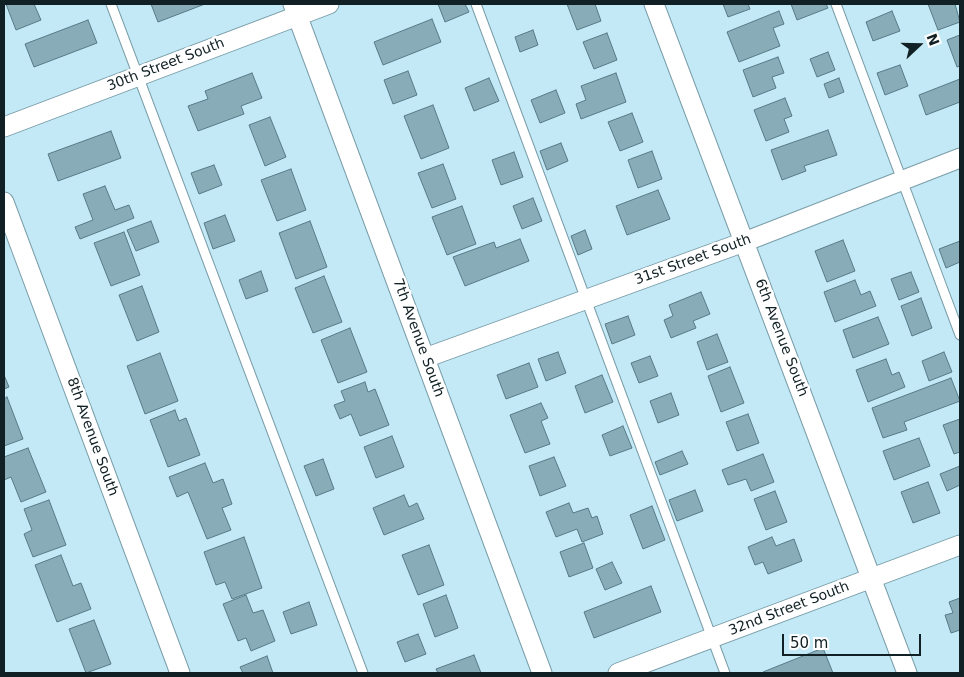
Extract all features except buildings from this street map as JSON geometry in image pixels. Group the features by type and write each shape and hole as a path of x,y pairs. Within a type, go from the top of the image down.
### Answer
{"street":[{"name":"30th Street South","path":"4,127 138,76 295,10 329,4"},
{"name":"6th Avenue South","path":"654,4 907,673"},
{"name":"7th Avenue South","path":"295,10 542,673"},
{"name":"31st Street South","path":"425,358 744,242 960,158"},
{"name":"8th Avenue South","path":"4,202 180,673"},
{"name":"32nd Street South","path":"618,673 960,545"}],"lane":[{"path":"111,4 363,673"},
{"path":"476,4 725,673"},
{"path":"836,4 960,335"}]}
